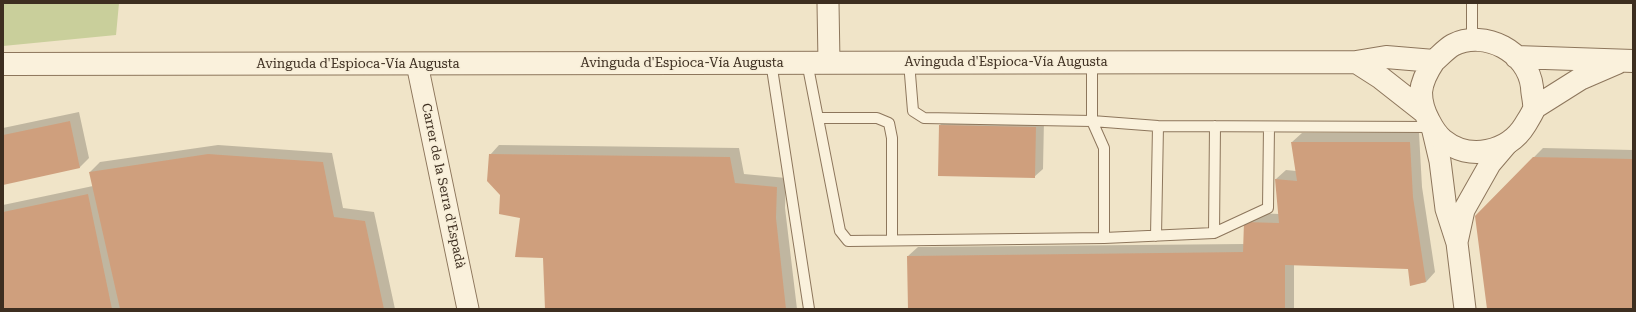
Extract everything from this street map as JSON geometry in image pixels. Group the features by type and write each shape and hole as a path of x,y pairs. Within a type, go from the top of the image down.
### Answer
{"street":[{"path":"818,62 828,3"},
{"path":"1465,309 1457,243 1446,209 1440,161 1422,91 1426,73 1434,61 1453,45 1472,40 1491,42 1509,50 1523,63 1531,81 1534,108"},
{"name":"Avinguda d'Espioca-Vía Augusta","path":"5,64 1356,62 1386,57 1434,61"},
{"path":"1516,57 1580,58 1628,61"},
{"path":"1457,243 1464,210 1490,164 1507,144 1520,132 1534,108 1580,79 1628,61"},
{"path":"1356,62 1381,78 1428,119 1442,140 1457,148 1474,152 1491,150 1507,144"},
{"name":"Carrer de la Serra d'Espadà","path":"417,64 468,309"}],"lane":[{"path":"1472,3 1472,40"},
{"path":"771,62 809,309"},
{"path":"818,62 818,118 840,231 848,241 1104,238 1214,232 1268,208 1269,127"},
{"path":"909,62 913,111 924,118 1092,121 1158,126 1269,127 1399,126 1428,119"},
{"path":"1092,62 1092,121 1104,148 1104,238"},
{"path":"818,118 877,118 889,123 892,138 892,240"},
{"path":"1156,236 1158,126"},
{"path":"1214,232 1215,126"}],"green space":[{"path":"3,3 119,3 116,35 3,46"}],"building":[{"path":"70,121 80,168 3,185 3,135"},
{"path":"939,125 1036,127 1035,178 938,176"},
{"path":"1291,142 1410,142 1413,197 1426,282 1410,286 1408,269 1285,265 1285,309 908,309 907,256 1243,252 1244,222 1279,223 1275,179 1297,181"},
{"path":"208,154 323,162 334,217 365,221 384,309 120,309 89,172"},
{"path":"489,154 730,157 735,183 777,187 776,218 786,309 545,309 543,258 515,257 520,218 499,214 500,195 487,181"},
{"path":"1533,157 1633,159 1633,309 1487,309 1475,216"},
{"path":"88,194 112,309 3,309 3,212"}]}
